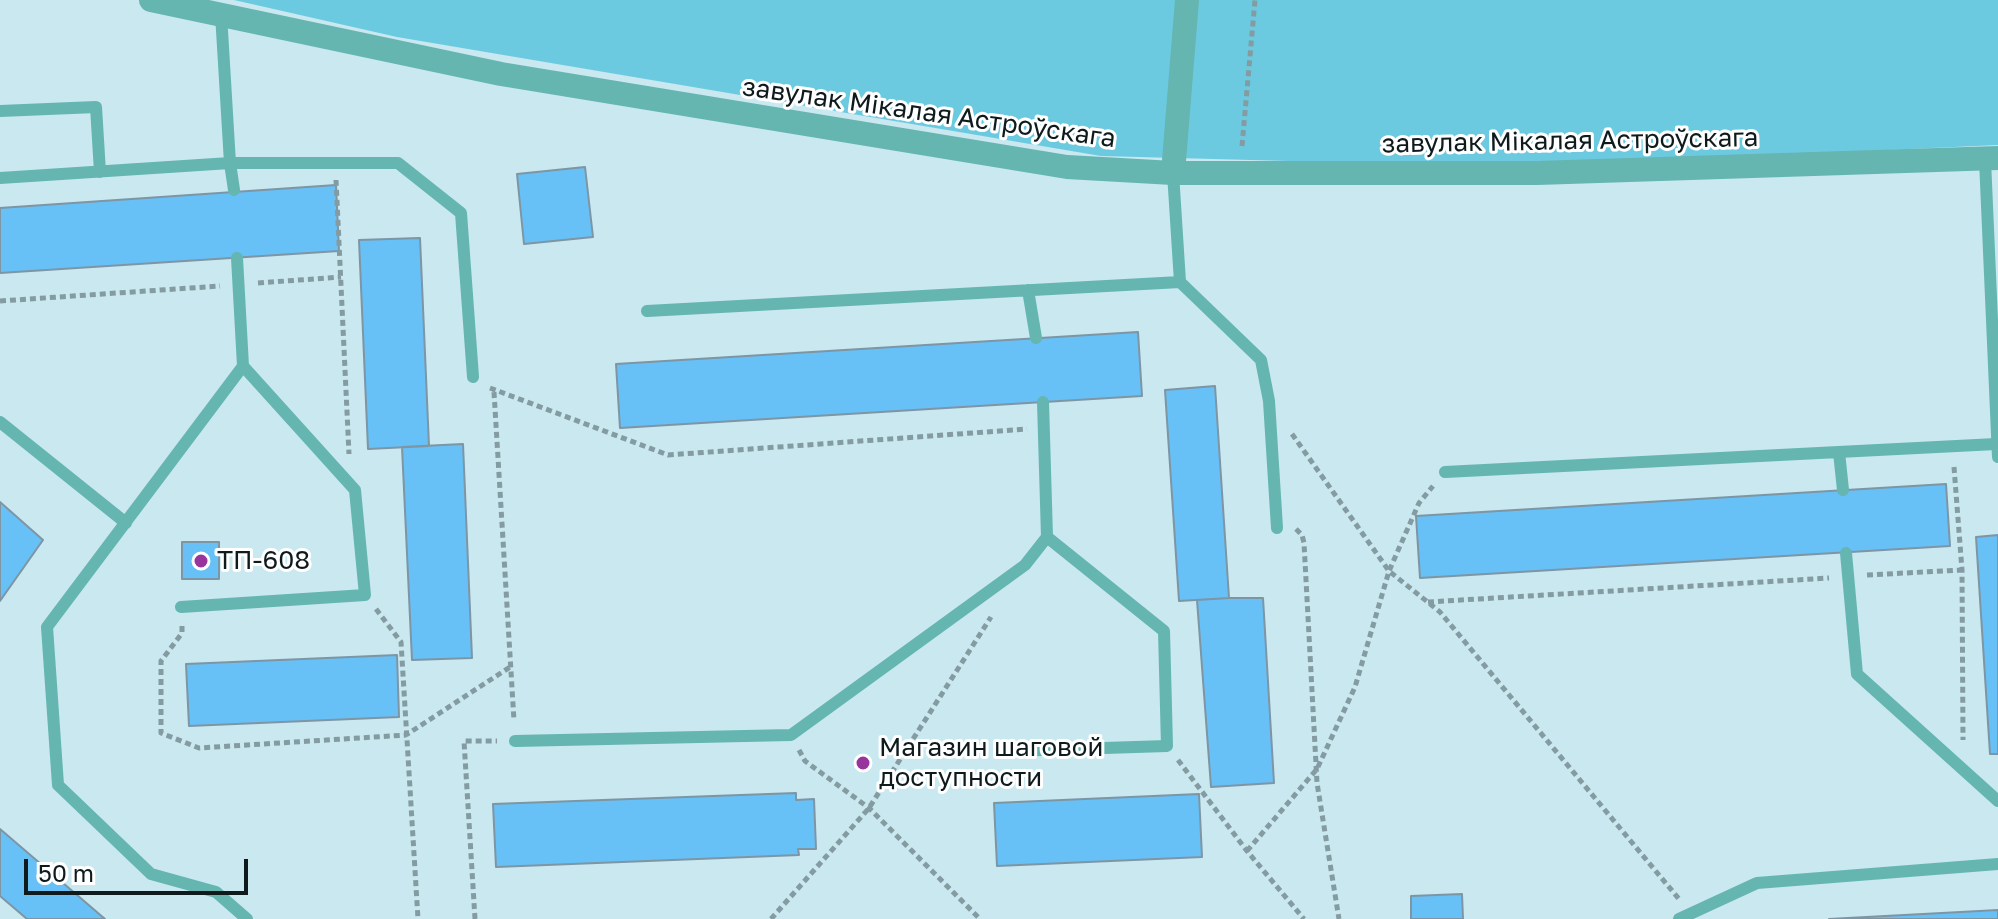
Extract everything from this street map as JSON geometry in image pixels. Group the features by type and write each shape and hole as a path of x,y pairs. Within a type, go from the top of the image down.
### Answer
{"street":[{"name":"завулак Мікалая Астроўскага","path":"151,0 501,74 1067,167 1173,173 1537,173 1992,159"},
{"path":"1173,173 1187,0"}],"lane":[{"path":"221,14 234,190"},
{"path":"0,111 96,107 100,172"},
{"path":"1445,472 1953,446 1997,451 1992,159"},
{"path":"0,178 230,163 398,163 461,213 473,377"},
{"path":"1173,173 1180,282 1261,360 1269,401 1277,528"},
{"path":"181,607 365,595 355,490 243,366 237,258"},
{"path":"647,311 1180,282"},
{"path":"1028,290 1036,338"},
{"path":"243,366 47,627 58,785 151,874 216,892 247,919"},
{"path":"515,741 791,735 1025,565 1047,537 1043,402"},
{"path":"0,422 126,523"},
{"path":"1839,452 1843,490"},
{"path":"1010,751 1167,746 1164,631 1047,537"},
{"path":"1846,553 1857,674 1998,801"},
{"path":"1685,916 1757,883 1998,864"}],"path":[{"path":"1240,171 1255,0"},
{"path":"335,163 351,485"},
{"path":"0,301 341,277"},
{"path":"473,377 494,391 668,455 1044,428"},
{"path":"475,919 464,741 515,741 494,391"},
{"path":"1269,401 1389,571 1440,612 1685,916"},
{"path":"1953,446 1962,570 1963,769"},
{"path":"1247,851 1317,769 1355,687 1389,571 1419,503 1445,472"},
{"path":"1276,509 1302,535 1304,543 1317,769 1339,919"},
{"path":"1427,602 1962,570"},
{"path":"365,595 401,642 418,919"},
{"path":"181,607 182,633 161,661 161,733 199,748 406,735 510,666"},
{"path":"771,919 869,808 992,616"},
{"path":"791,735 805,761 869,808 980,919"},
{"path":"1167,746 1247,851 1304,919"}],"shaded area":[{"path":"234,0 1998,0 1998,145 1513,167 1101,156 397,37"}],"building":[{"path":"585,167 593,237 524,244 517,174"},
{"path":"336,185 339,251 0,273 0,208"},
{"path":"420,238 429,446 368,449 359,240"},
{"path":"1138,332 1142,396 620,428 616,364"},
{"path":"1215,386 1229,598 1179,601 1165,390"},
{"path":"463,444 472,658 412,660 402,447"},
{"path":"1946,484 1950,546 1420,578 1416,516"},
{"path":"0,502 43,540 0,601"},
{"path":"1998,535 1998,754 1990,754 1976,537"},
{"name":"ТП-608","path":"182,542 219,542 219,579 182,579"},
{"path":"1263,598 1274,783 1211,787 1197,600"},
{"path":"397,655 399,717 189,726 186,664"},
{"path":"796,793 796,800 814,799 816,849 798,849 799,855 496,867 493,804"},
{"path":"1199,794 1202,857 997,866 994,803"},
{"path":"0,829 105,919 27,919 0,896"},
{"path":"1462,894 1463,919 1411,919 1411,896"},
{"path":"1998,910 1998,919 1829,919"}],"place":[{"name":"ТП-608","path":"201,561"},
{"name":"Магазин шаговой доступности","path":"863,763"}]}
